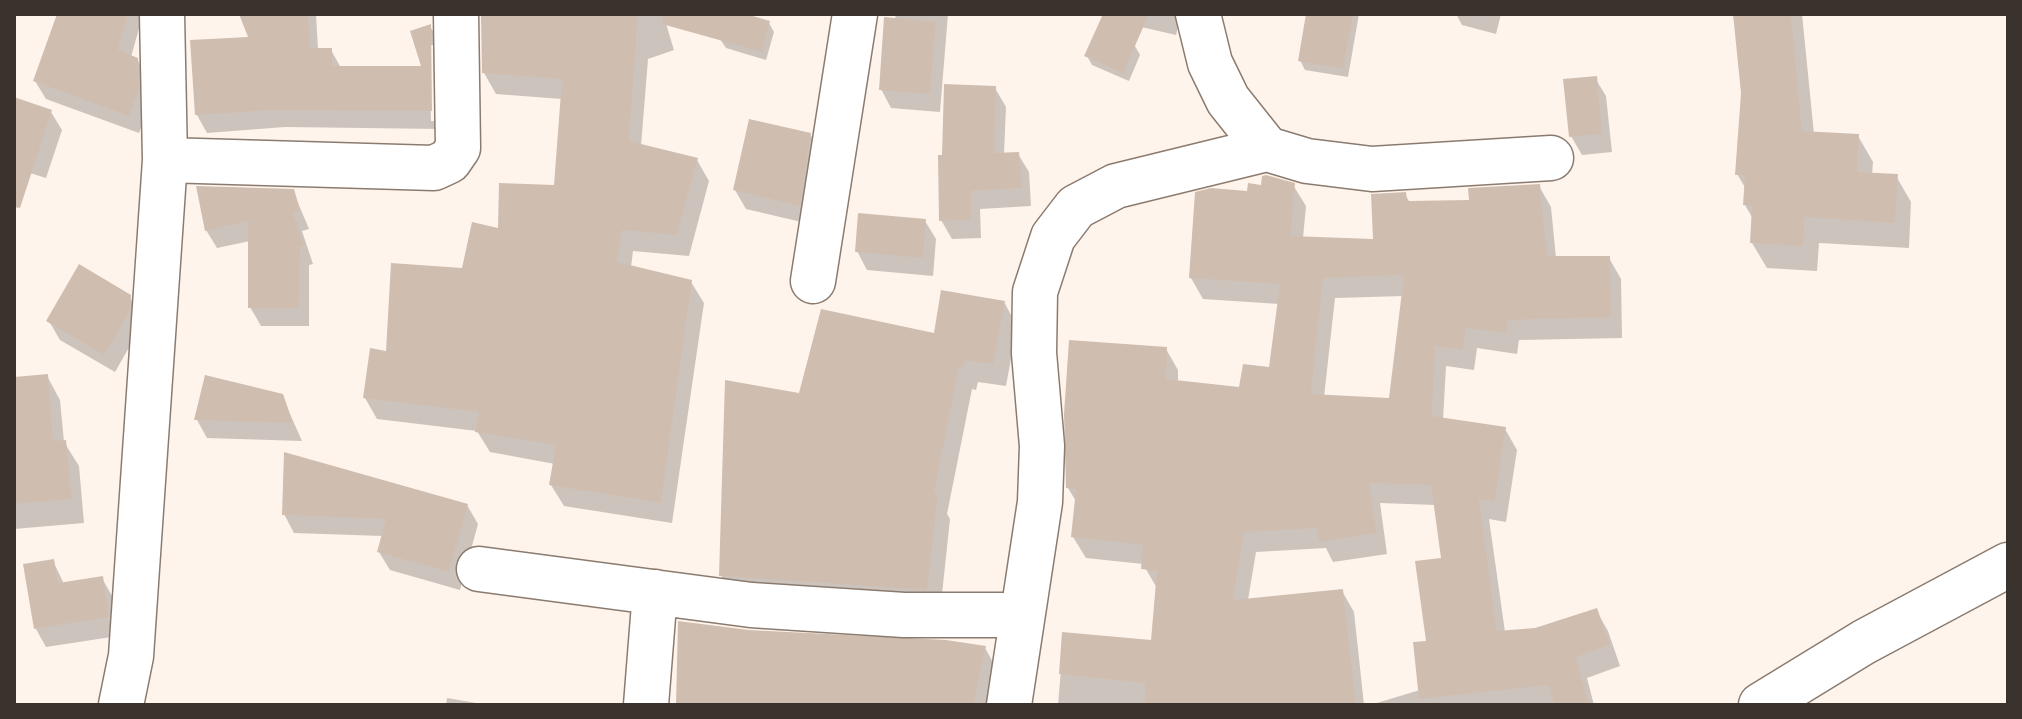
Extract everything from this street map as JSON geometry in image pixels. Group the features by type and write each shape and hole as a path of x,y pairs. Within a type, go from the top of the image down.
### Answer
{"street":[{"path":"121,705 131,656 165,160 162,14"},
{"path":"165,160 434,168 449,161 458,148 456,14"},
{"path":"813,281 855,14"},
{"path":"1198,14 1210,63 1228,100 1267,149"},
{"path":"1009,705 1020,615 1040,502 1042,460 1034,353 1035,292 1053,237 1076,207 1116,186 1267,149 1307,161 1372,169 1551,158"},
{"path":"1761,705 1864,642 2008,565"},
{"path":"479,569 751,605 904,615 1020,615"},
{"path":"646,705 655,592"}],"building":[{"path":"57,14 128,14 118,50 138,58 139,89 129,116 33,81"},
{"path":"239,14 308,14 310,48 332,48 332,66 421,66 410,31 431,24 432,111 274,110 195,115 190,40 248,37"},
{"path":"481,14 638,14 629,141 698,158 677,235 622,230 617,262 692,280 661,503 549,485 556,445 475,432 479,412 363,398 370,348 386,351 391,263 462,268 472,222 498,228 499,183 554,185 562,79 482,73"},
{"path":"663,14 746,14 770,21 762,52 662,24"},
{"path":"1103,14 1149,14 1123,73 1084,56"},
{"path":"1306,14 1353,14 1343,69 1298,61"},
{"path":"1733,14 1791,14 1802,131 1859,134 1857,172 1898,174 1895,223 1805,217 1803,246 1750,243 1752,206 1743,205 1745,175 1735,175 1741,93"},
{"path":"884,17 936,22 930,94 879,90"},
{"path":"1597,76 1602,134 1569,137 1563,79"},
{"path":"944,84 996,86 994,153 1019,152 1022,188 971,191 971,220 939,221 938,155 942,155"},
{"path":"14,97 52,110 20,208 14,207"},
{"path":"749,119 811,133 800,206 733,190"},
{"path":"1262,176 1295,183 1291,236 1373,239 1371,194 1406,192 1407,201 1469,200 1468,188 1540,184 1547,256 1610,256 1611,317 1508,320 1506,333 1466,328 1463,350 1435,346 1432,416 1506,427 1495,501 1479,499 1497,631 1535,628 1597,608 1610,645 1576,657 1589,705 1554,705 1549,685 1419,699 1413,642 1426,641 1415,561 1441,558 1431,485 1369,483 1377,533 1319,542 1317,528 1244,532 1233,600 1343,589 1356,705 1146,705 1145,683 1059,674 1062,632 1151,640 1157,571 1141,569 1143,545 1071,537 1076,489 1066,488 1064,414 1069,340 1167,347 1166,379 1239,387 1243,364 1269,367 1280,284 1189,278 1195,192 1211,188 1247,191 1248,183 1261,185","holes":["1404,275 1389,398 1311,394 1323,278"]},
{"path":"196,186 294,189 300,210 293,212 304,245 300,246 299,308 248,308 248,221 205,231"},
{"path":"858,213 926,219 923,258 855,252"},
{"path":"79,264 131,295 130,311 104,355 46,321"},
{"path":"941,290 1005,301 993,364 965,360 963,368 959,367 934,493 938,494 927,590 719,576 725,380 799,393 821,309 934,333"},
{"path":"48,374 53,441 66,440 72,499 14,504 14,377"},
{"path":"205,375 283,394 293,423 194,420"},
{"path":"284,452 468,504 449,572 377,552 386,519 282,515"},
{"path":"54,559 58,583 103,576 109,617 34,629 23,564"},
{"path":"678,621 749,630 946,640 986,646 973,705 676,705"}]}
